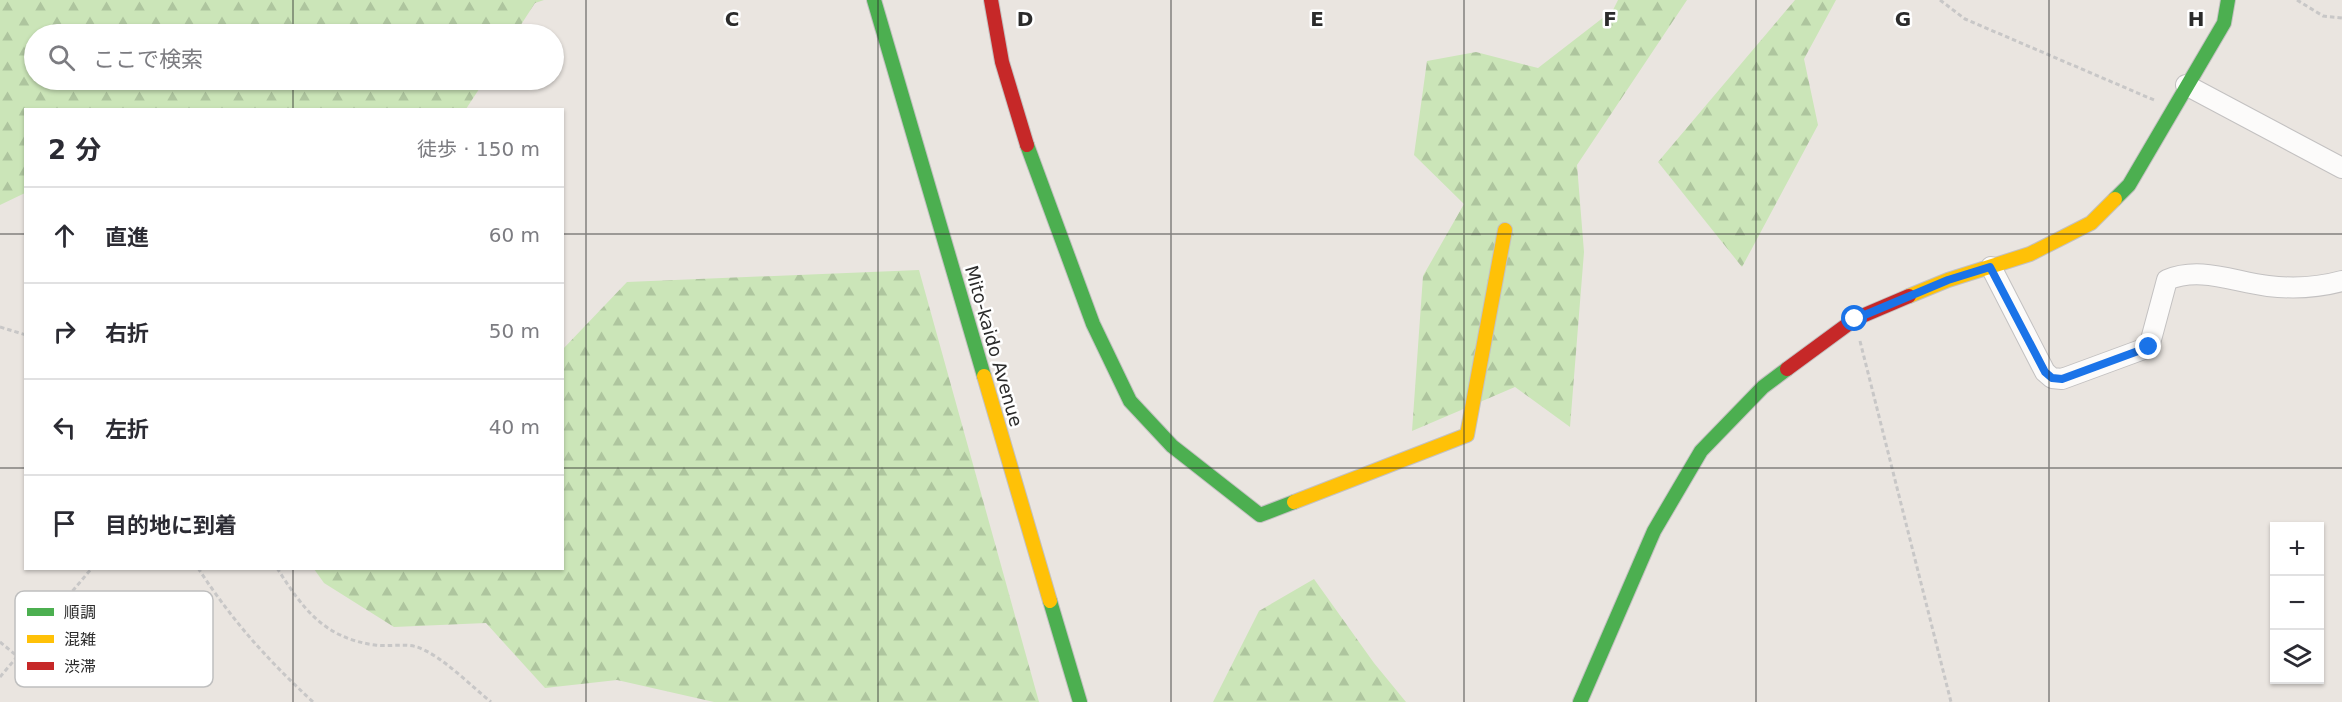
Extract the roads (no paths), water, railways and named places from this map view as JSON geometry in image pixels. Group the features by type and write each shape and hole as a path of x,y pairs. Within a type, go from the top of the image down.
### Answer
{"main road":[{"name":"Mito-kaido Avenue","path":"874,0 1080,702"},
{"path":"991,0 995,32 1021,128 1094,326 1131,403 1160,435 1260,515 1467,435 1505,230"},
{"path":"1580,702 1654,531 1701,451 1763,387 1855,319 1948,280 2030,254 2091,223 2129,185 2224,23 2228,0"}],"street":[{"path":"2186,86 2342,168"},
{"path":"1990,267 2045,372 2052,378 2062,379 2149,347 2167,280 2178,275 2200,273 2267,286 2317,288 2342,281"}]}
